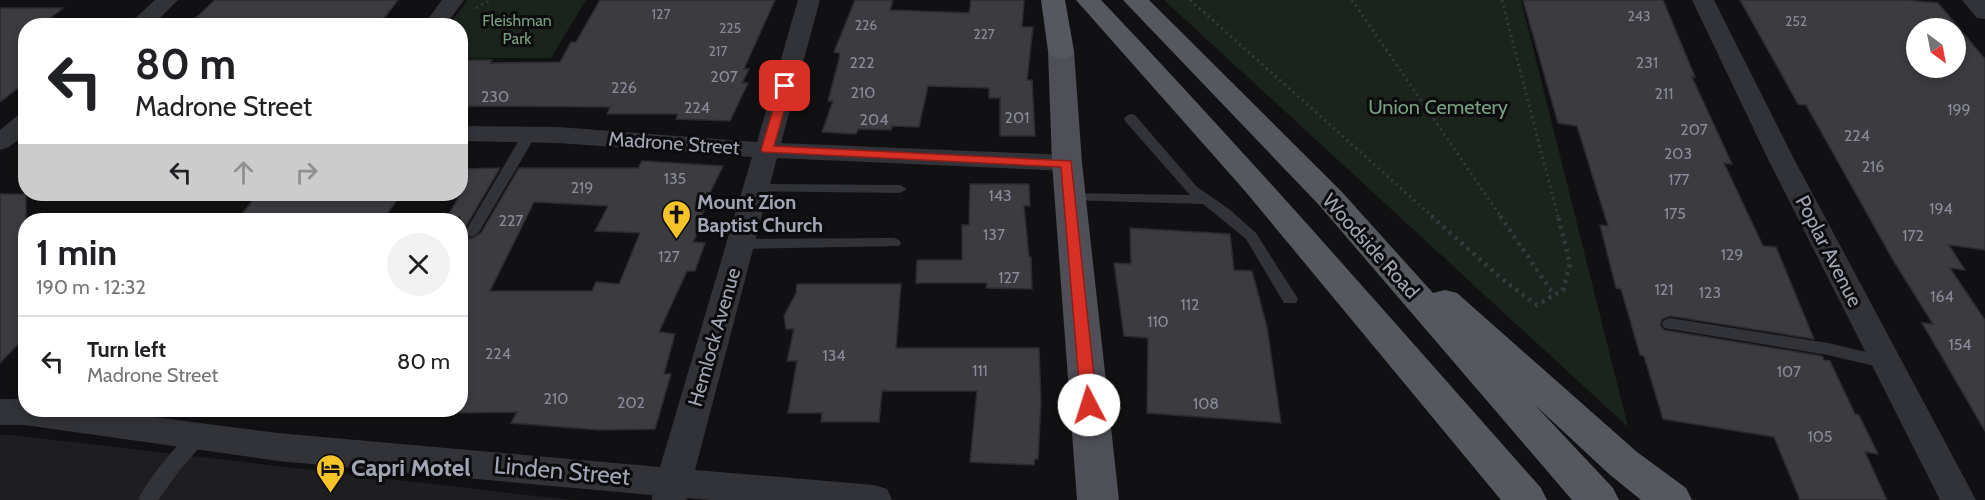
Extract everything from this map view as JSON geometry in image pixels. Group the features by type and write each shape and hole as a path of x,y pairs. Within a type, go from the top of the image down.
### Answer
{"highway":[{"path":"1053,0 1061,51"},
{"path":"1088,0 1156,72 1329,268 1526,500"},
{"name":"Woodside Road","path":"1135,0 1330,198 1541,439 1598,500"},
{"path":"1330,198 1623,463 1671,500"}],"main road":[{"path":"1061,51 1067,163 1098,500"}],"street":[{"path":"147,18 168,0"},
{"path":"441,18 453,0"},
{"name":"Hemlock Avenue","path":"671,490 809,0"},
{"name":"Poplar Avenue","path":"1703,0 1958,500"},
{"path":"1973,0 1985,13"},
{"name":"Madrone Street","path":"468,134 529,135 767,150 1067,163"},
{"name":"Linden Street","path":"0,412 18,412"},
{"name":"Linden Street","path":"60,417 278,447 671,490 874,500"}],"lane":[{"path":"1130,118 1192,190 1251,236 1290,299"},
{"path":"472,232 529,135"},
{"path":"756,188 900,189"},
{"path":"1070,197 1207,200"},
{"path":"741,243 894,243"},
{"path":"1670,324 1828,350 1887,363"},
{"path":"147,500 172,466 198,437"}],"path":[{"path":"1190,0 1502,279 1537,305 1563,290 1570,264 1502,0"},
{"path":"1352,0 1554,295"}],"shaded area":[{"path":"0,435 12,435 570,500 0,500"}],"green space":[{"name":"Fleishman Park","path":"468,0 586,0 551,58 468,58 468,18 454,18"},
{"name":"Union Cemetery","path":"1164,0 1521,0 1628,427"}],"building":[{"path":"215,0 398,0 384,18 196,18"},
{"path":"600,0 775,0 744,69 749,69 742,83 748,83 730,121 676,119 678,114 607,114 610,107 468,106 468,60 492,60 490,63 560,62 571,42 576,42"},
{"path":"855,0 893,0 890,10 969,13 971,0 1024,0 1022,27 1033,27 1027,80 1032,80 1035,136 1000,136 1000,98 989,98 989,88 928,86 919,127 892,126 891,130 858,129 856,134 822,132 833,101 828,101 840,55 834,52"},
{"path":"1523,0 1663,0 1695,77 1692,77 1732,164 1724,163 1763,246 1776,247 1814,339 1670,316 1662,319 1660,325 1664,330 1822,356 1824,360 1830,361 1855,414 1859,415 1878,454 1865,452 1887,500 1800,500 1774,437 1663,419 1644,356 1640,355 1621,289 1616,288 1600,225 1608,226 1577,126 1558,123"},
{"path":"1740,0 1904,0 1938,3 1951,18 1906,18 1906,78 1966,78 1966,36 1985,59 1985,250 1949,245 1965,270 1950,268 1985,320 1985,431 1922,323 1933,324 1893,260 1806,105 1798,104"},
{"path":"0,8 63,8 50,18 18,18 18,88 0,102"},
{"path":"642,161 723,166 706,201 708,201 701,217 706,217 693,242 705,243 695,271 687,271 659,332 675,334 664,374 671,374 655,429 600,430 511,423 517,412 468,413 468,238 471,239 481,233 519,168 638,168","holes":["534,202 608,206 595,231 640,233 619,284 596,282 592,291 490,291"]},
{"path":"500,168 468,222 468,213 449,213 456,201 468,201 468,169"},
{"path":"970,184 1029,184 1030,206 1024,206 1029,257 1031,257 1032,289 986,288 987,283 916,283 917,260 962,260 962,225 969,225"},
{"path":"0,194 18,194 18,201 26,201 26,213 18,213 18,344 0,363"},
{"path":"252,201 396,201 388,213 243,213"},
{"path":"1130,228 1230,234 1234,270 1252,271 1267,327 1281,423 1147,413 1148,338 1124,336 1114,263 1131,264"},
{"path":"797,284 901,284 896,348 1039,348 1041,402 1038,459 1035,459 1034,465 970,462 977,391 882,391 879,422 821,422 822,413 788,413 797,361 787,361 794,329 786,329 784,316 796,293"}],"place":[{"name":"Mount Zion Baptist Church","path":"676,240"},
{"name":"Capri Motel","path":"330,494"}],"route":[{"path":"785,86 767,150 1067,163 1089,405"}]}
